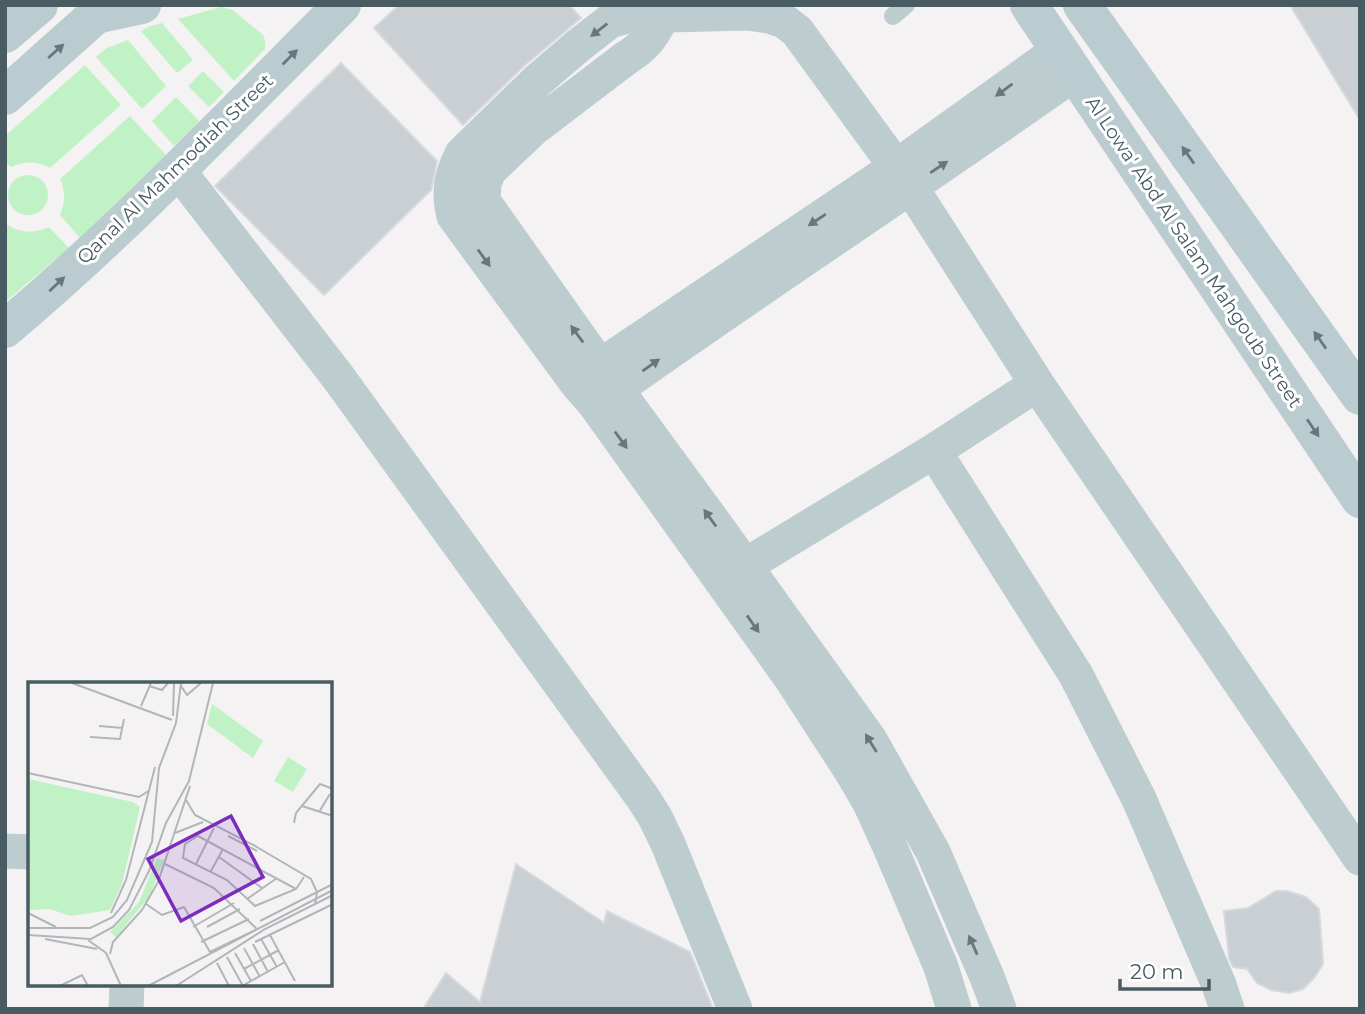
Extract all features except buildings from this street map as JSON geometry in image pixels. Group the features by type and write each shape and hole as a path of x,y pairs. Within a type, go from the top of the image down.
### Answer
{"street":[{"path":"5,34 39,5"},
{"path":"5,96 102,10 142,5"},
{"name":"Qanal Al Mahmodiah Street","path":"5,329 62,279 177,169 342,5"},
{"name":"Al Lowa' Abd Al Salam Mahgoub Street","path":"1029,5 1360,499"},
{"path":"1082,5 1360,396"},
{"path":"999,1009 933,852 870,740 734,573 469,209 450,196 451,179 463,154 537,81 610,21 628,16 747,13 783,21 797,31 903,177 1037,384 1360,858"},
{"path":"597,385 1067,62"},
{"path":"177,169 338,377 643,798 668,845 735,1009"},
{"path":"734,573 934,451 1037,384"},
{"path":"934,451 1076,675 1139,799 1227,1009"},
{"path":"734,573 870,803 941,967 954,1009"},
{"path":"5,851 28,852"},
{"path":"126,1009 127,986"}],"green space":[{"path":"221,7 233,10 263,35 265,40 265,49 234,81 178,19"},
{"path":"162,23 193,60 177,73 141,31"},
{"path":"128,40 166,86 142,109 96,57 107,48"},
{"path":"85,65 121,105 50,168 31,163 11,167 5,161 5,136"},
{"path":"203,71 224,92 209,107 188,86"},
{"path":"176,97 200,122 174,146 152,121"},
{"path":"130,116 166,155 80,238 60,215 64,197 60,179"},
{"path":"28,175 36,176 42,181 47,187 47,203 42,209 36,214 28,215 20,214 14,209 9,203 8,195 9,187 14,181 20,176"},
{"path":"8,225 28,232 49,227 69,248 5,302 5,227"}]}
